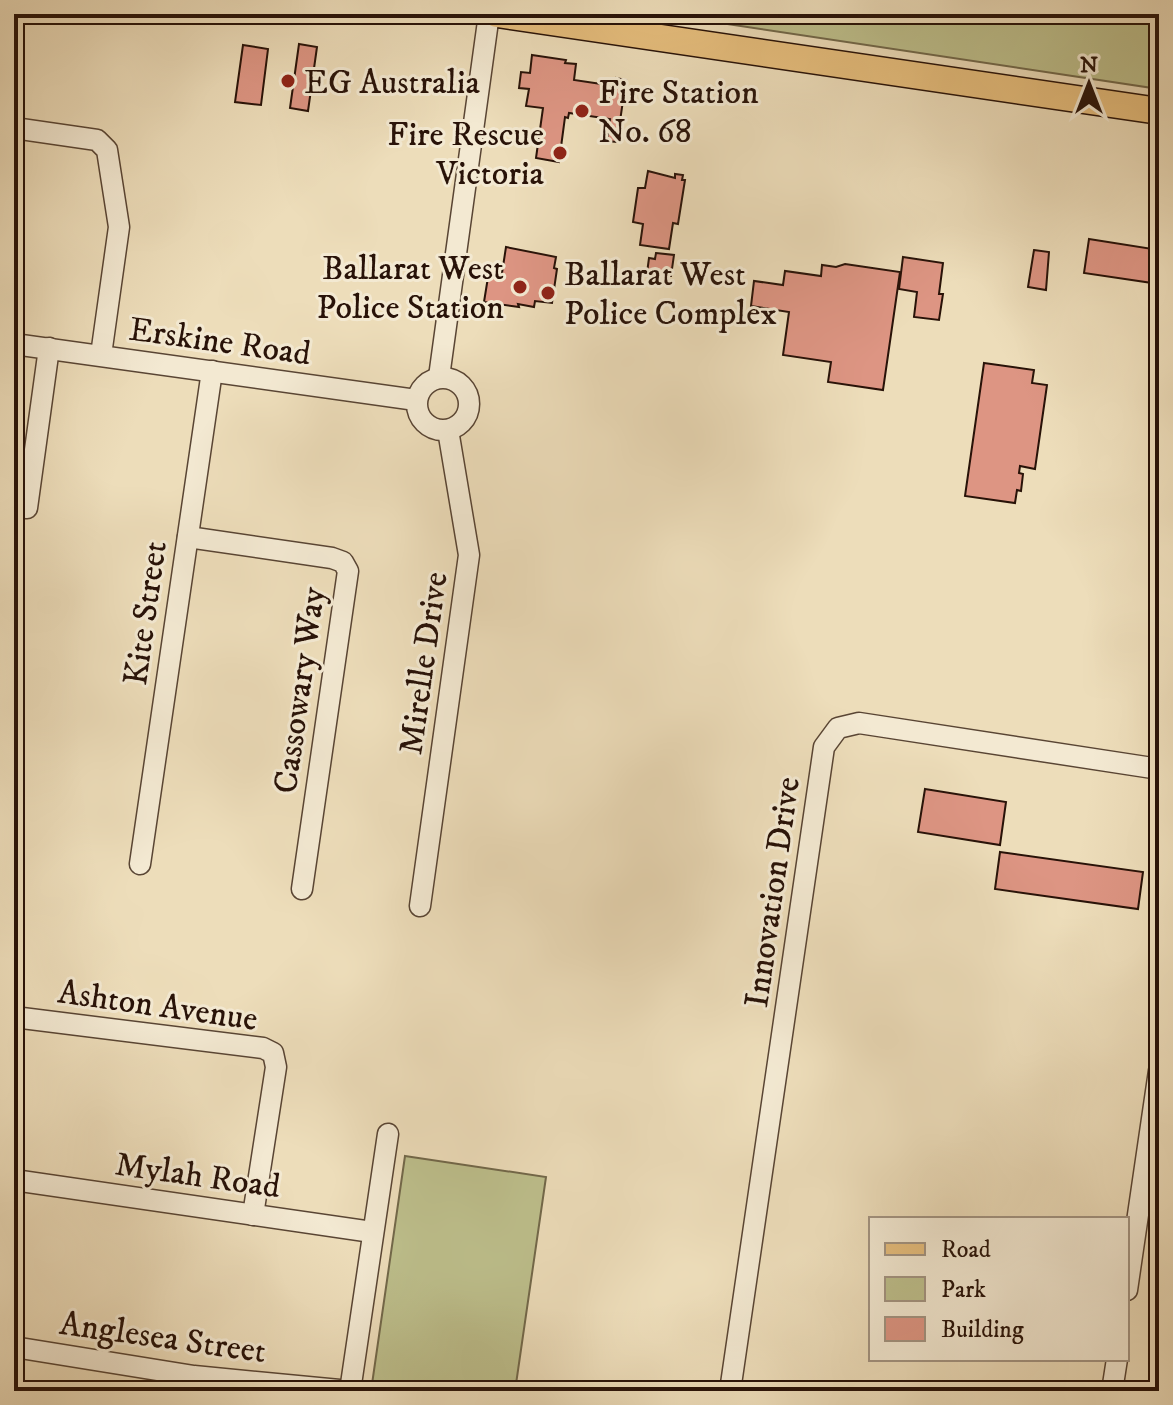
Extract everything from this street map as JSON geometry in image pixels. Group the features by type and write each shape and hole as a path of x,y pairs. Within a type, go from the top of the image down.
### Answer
{"main road":[{"path":"497,14 1159,111"}],"street":[{"path":"439,377 489,14"},
{"path":"14,128 97,140 107,150 119,227 101,355"},
{"name":"Erskine Road","path":"14,344 416,400"},
{"path":"27,508 49,348"},
{"name":"Kite Street","path":"140,864 212,371"},
{"path":"439,377 456,381 468,394 469,403 464,420 448,430 432,428 425,423 416,409 416,400 424,385 439,377"},
{"name":"Mirelle Drive","path":"420,906 469,555 448,430"},
{"name":"Cassowary Way","path":"188,537 332,558 343,562 348,571 302,889"},
{"name":"Innovation Drive","path":"730,1391 824,747 838,728 859,723 1159,769"},
{"name":"Ashton Avenue","path":"14,1017 263,1048 273,1053 276,1067 253,1215"},
{"path":"1129,1276 1159,1071"},
{"path":"350,1391 388,1134"},
{"name":"Mylah Road","path":"14,1180 372,1232"},
{"name":"Anglesea Street","path":"14,1347 194,1376 350,1391"},
{"path":"1112,1391 1117,1361"}],"green space":[{"path":"660,14 1159,14 1159,89 714,22"},
{"path":"405,1156 546,1177 515,1391 371,1391"}],"building":[{"path":"299,44 317,47 308,111 290,108"},
{"path":"243,45 268,49 261,105 235,102"},
{"name":"Fire Station No. 68","path":"532,55 576,64 574,80 615,86 616,78 626,80 617,142 607,141 610,119 569,113 568,118 565,117 559,162 536,158 543,108 526,106 529,89 519,88 521,72 530,73"},
{"path":"648,171 675,178 675,174 683,175 682,180 685,180 678,224 673,223 669,249 640,245 643,224 633,222 638,188 645,188"},
{"path":"1089,239 1159,250 1159,284 1084,273"},
{"name":"Ballarat West Police Station","path":"506,247 556,257 552,303 535,301 534,307 518,304 519,307 484,302 489,271 502,273"},
{"path":"1034,250 1049,252 1046,290 1028,287"},
{"path":"656,253 674,255 671,276 647,273 649,258 655,259"},
{"path":"903,257 943,263 939,320 914,317 917,292 899,289"},
{"path":"845,264 900,272 883,390 828,382 831,362 783,355 789,312 751,306 754,281 783,285 785,271 821,276 822,265 836,267"},
{"path":"984,363 1034,370 1032,383 1047,385 1035,469 1020,466 1019,473 1023,474 1021,491 1017,490 1015,503 965,496"},
{"path":"925,789 1006,802 1000,845 918,832"},
{"path":"1000,852 1143,872 1138,909 995,889"}],"place":[{"name":"EG Australia","path":"288,81"},
{"name":"Fire Station No. 68","path":"582,111"},
{"name":"Fire Rescue Victoria","path":"560,153"},
{"name":"Ballarat West Police Station","path":"520,287"},
{"name":"Ballarat West Police Complex","path":"548,293"}]}
